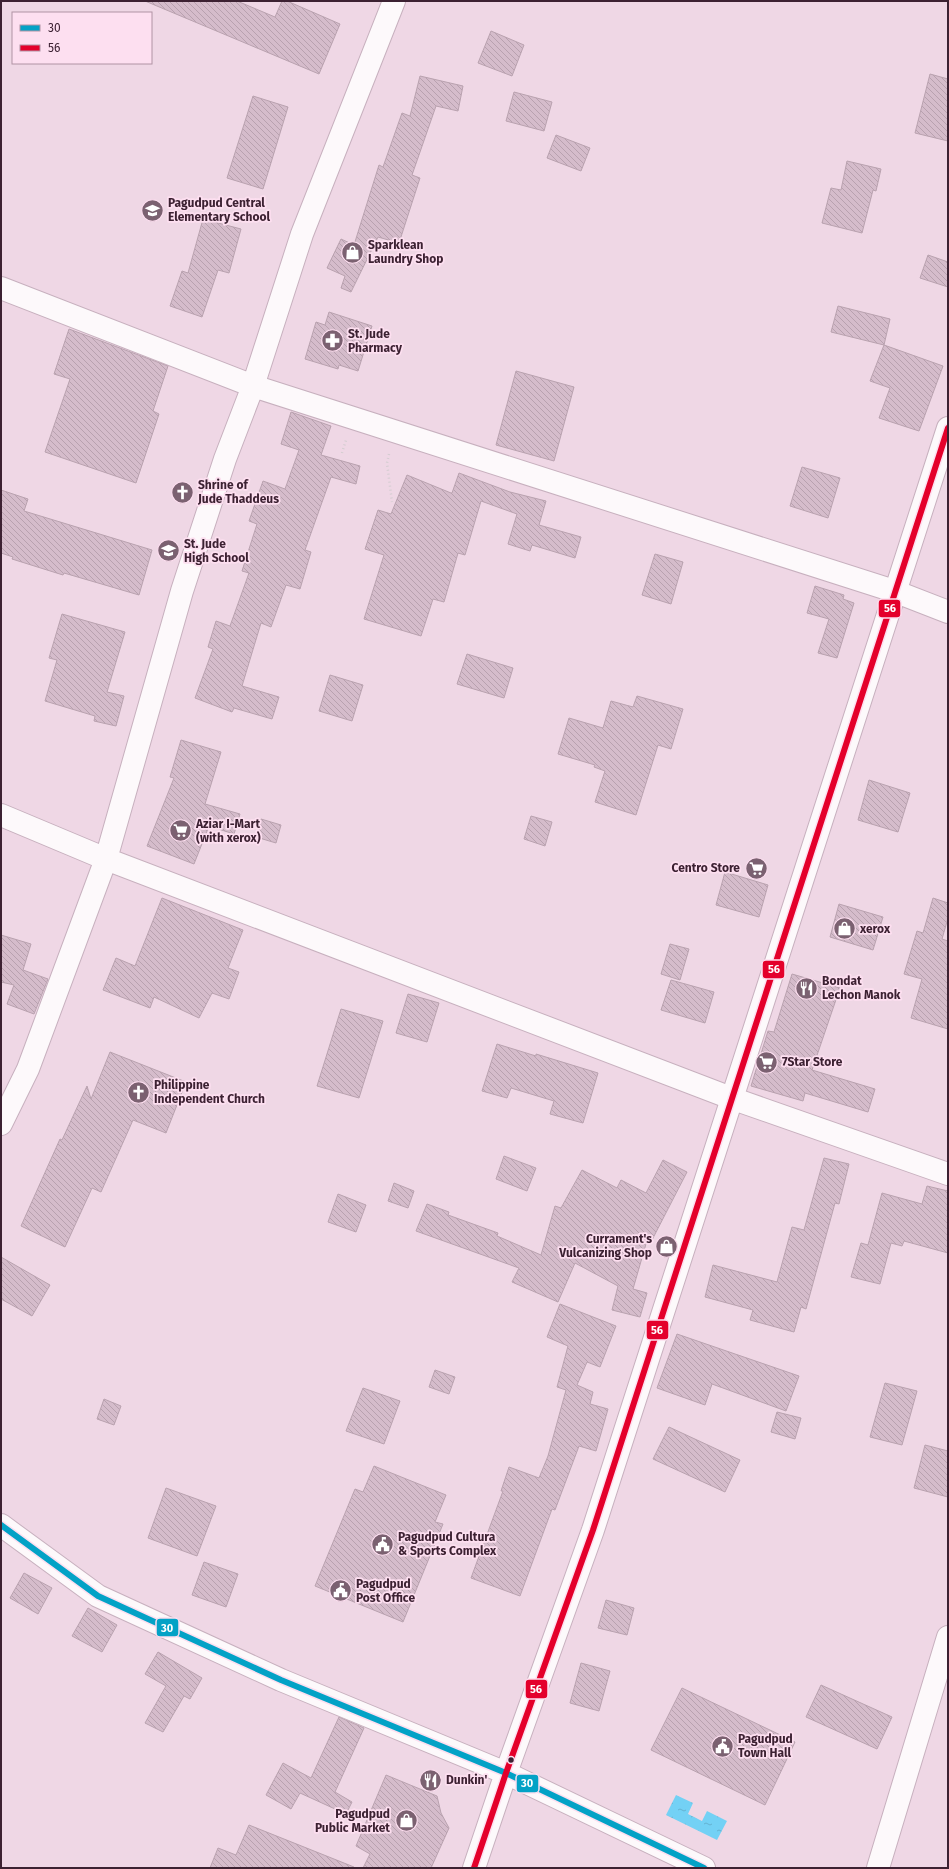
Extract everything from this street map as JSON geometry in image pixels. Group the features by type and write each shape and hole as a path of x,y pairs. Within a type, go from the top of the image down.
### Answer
{"street":[{"path":"1,1124 28,1069 106,859 182,591 225,458 253,386 302,234 394,1"},
{"path":"1,288 253,386 894,591 948,612"},
{"path":"474,1868 592,1530 894,591 948,428"},
{"path":"1,815 106,859 731,1098 948,1174"},
{"path":"1,1525 98,1596 281,1680 506,1773 704,1868"},
{"path":"878,1868 948,1637"}],"path":[{"path":"392,502 387,463 393,432"}],"water":[{"path":"676,1795 693,1803 688,1814 702,1821 707,1811 727,1821 717,1840 666,1815"}],"building":[{"path":"145,1 237,1 275,17 282,1 287,1 340,24 319,74"},
{"path":"491,31 524,45 512,76 478,63"},
{"path":"930,74 948,79 948,141 915,133"},
{"path":"420,76 463,86 458,111 436,106 412,175 420,178 399,243 378,237 351,292 341,288 345,276 327,268 341,239 354,245 379,165 383,167 402,113 410,116"},
{"path":"514,92 552,102 544,131 506,121"},
{"path":"253,96 288,107 263,189 227,178"},
{"path":"556,135 590,148 581,171 547,158"},
{"path":"847,161 881,169 876,191 873,190 862,233 822,223 831,188 841,190"},
{"path":"203,219 241,229 229,273 218,270 202,317 170,306 182,271 188,273"},
{"path":"928,255 948,262 948,287 920,278"},
{"path":"838,306 890,319 884,345 831,332"},
{"path":"329,312 372,326 358,371 339,365 338,369 305,359 316,322 325,325"},
{"path":"69,329 168,366 153,411 159,414 136,483 45,452 70,379 54,374"},
{"path":"884,345 943,366 919,431 879,418 890,388 870,381"},
{"path":"516,371 574,387 554,461 496,445"},
{"path":"291,412 331,426 321,455 360,466 356,484 331,477 305,550 311,552 300,589 286,585 271,627 261,623 242,686 279,697 272,719 234,708 232,712 195,698 213,649 208,647 216,621 230,626 249,573 242,571 257,524 249,521 263,481 285,489 299,450 281,444"},
{"path":"802,467 840,478 828,518 790,506"},
{"path":"459,473 510,492 546,501 539,525 581,537 575,558 532,545 530,551 508,544 517,514 481,501 465,555 458,553 444,602 433,599 421,636 364,619 384,555 365,549 378,510 391,514 407,475 452,493"},
{"path":"1,490 28,499 24,511 152,550 139,595 64,573 63,575 12,559 13,557 1,553"},
{"path":"655,554 683,562 671,604 642,595"},
{"path":"815,586 844,595 843,599 854,603 837,658 818,653 829,619 807,613"},
{"path":"62,614 125,632 107,692 124,696 116,726 94,721 95,716 45,701 57,660 49,658"},
{"path":"467,654 513,668 504,698 457,684"},
{"path":"330,675 363,685 352,721 319,711"},
{"path":"637,696 683,709 671,749 658,745 636,815 595,802 605,771 594,767 595,765 558,754 569,718 603,728 611,701 633,707"},
{"path":"181,740 221,752 205,804 240,814 234,834 209,826 194,864 147,846 174,778 170,777"},
{"path":"869,780 910,793 898,832 858,820"},
{"path":"531,816 552,822 545,846 524,839"},
{"path":"261,819 281,825 276,843 256,837"},
{"path":"725,872 768,885 759,917 716,905"},
{"path":"162,898 243,930 228,968 239,972 229,999 212,993 199,1018 154,997 150,1008 103,990 116,958 135,966"},
{"path":"933,898 948,903 948,918 942,939 948,941 948,1029 911,1018 922,979 904,974 917,931 923,933"},
{"path":"839,904 883,917 873,950 830,937"},
{"path":"1,935 31,944 23,970 48,979 34,1014 7,1004 14,985 1,982"},
{"path":"670,944 689,949 680,980 661,974"},
{"path":"792,974 840,988 812,1070 875,1089 868,1112 805,1093 803,1101 751,1086 768,1031 774,1032"},
{"path":"671,980 714,992 705,1023 661,1010"},
{"path":"408,994 439,1003 427,1042 396,1033"},
{"path":"341,1009 383,1021 359,1098 317,1086"},
{"path":"497,1044 598,1073 583,1123 550,1114 554,1101 511,1088 507,1098 482,1091"},
{"path":"110,1052 186,1082 166,1133 133,1120 101,1192 92,1188 65,1247 21,1226 60,1139 62,1140 87,1086 91,1099"},
{"path":"504,1156 536,1168 527,1191 496,1179"},
{"path":"824,1158 849,1164 839,1204 835,1203 806,1309 801,1307 794,1332 750,1320 753,1310 705,1297 713,1265 777,1282 792,1227 804,1230"},
{"path":"663,1160 687,1172 652,1240 648,1237 633,1289 647,1293 640,1317 612,1310 618,1286 575,1263 558,1302 512,1282 519,1268 416,1231 427,1204 449,1212 448,1215 498,1233 497,1236 541,1255 555,1206 561,1208 582,1170 617,1188 621,1180 646,1193"},
{"path":"394,1183 414,1191 408,1208 388,1201"},
{"path":"927,1186 948,1191 948,1253 904,1241 902,1246 891,1243 880,1284 851,1277 861,1243 868,1245 882,1193 922,1204"},
{"path":"338,1194 366,1205 356,1232 328,1222"},
{"path":"1,1257 50,1285 32,1316 1,1299"},
{"path":"560,1304 616,1326 600,1367 587,1362 577,1385 593,1392 590,1404 608,1409 596,1451 579,1446 555,1510 552,1509 520,1596 471,1578 503,1491 501,1491 509,1467 539,1478 548,1456 566,1390 557,1387 568,1346 547,1337"},
{"path":"677,1334 799,1376 786,1411 712,1384 705,1405 657,1388"},
{"path":"435,1370 455,1377 449,1394 429,1387"},
{"path":"885,1383 917,1391 902,1445 870,1437"},
{"path":"363,1388 400,1401 384,1444 346,1431"},
{"path":"104,1399 121,1406 114,1425 97,1419"},
{"path":"777,1412 801,1418 795,1439 771,1432"},
{"path":"669,1427 740,1460 725,1492 653,1459"},
{"path":"925,1445 948,1451 948,1497 914,1488"},
{"path":"374,1466 446,1495 435,1522 443,1524 403,1622 315,1586 355,1489 363,1492"},
{"path":"166,1488 216,1506 197,1556 148,1538"},
{"path":"204,1562 238,1574 226,1607 192,1595"},
{"path":"24,1573 52,1588 38,1614 10,1598"},
{"path":"606,1600 634,1608 627,1635 598,1628"},
{"path":"88,1608 117,1625 102,1652 72,1636"},
{"path":"158,1652 202,1678 190,1699 184,1696 163,1732 145,1723 166,1686 145,1674"},
{"path":"581,1663 610,1671 599,1711 570,1703"},
{"path":"821,1685 892,1717 877,1749 806,1717"},
{"name":"Pagudpud Town Hall","path":"682,1688 795,1742 765,1805 651,1750"},
{"path":"339,1717 364,1728 335,1792 352,1802 346,1814 300,1793 291,1809 266,1795 283,1763 311,1778"},
{"name":"Pagudpud Public Market","path":"386,1775 437,1796 441,1813 449,1828 431,1868 363,1868 370,1854 356,1846"},
{"path":"249,1825 354,1868 210,1868 218,1848 236,1855"}],"transit line":[{"name":"56","path":"474,1868 506,1773 593,1530 948,428"},
{"name":"30","path":"1,1525 98,1596 281,1680 506,1773 704,1868"}],"place":[{"name":"Pagudpud Central Elementary School","path":"152,210"},
{"name":"Sparklean Laundry Shop","path":"352,252"},
{"name":"St. Jude Pharmacy","path":"333,341"},
{"name":"Shrine of Jude Thaddeus","path":"182,492"},
{"name":"St. Jude High School","path":"168,551"},
{"name":"Aziar I-Mart (with xerox)","path":"181,831"},
{"name":"Centro Store","path":"756,868"},
{"name":"xerox","path":"844,929"},
{"name":"Bondat Lechon Manok","path":"806,988"},
{"name":"7Star Store","path":"767,1062"},
{"name":"Philippine Independent Church","path":"138,1092"},
{"name":"Currament's Vulcanizing Shop","path":"667,1246"},
{"name":"Pagudpud Cultura & Sports Complex","path":"382,1544"},
{"name":"Pagudpud Post Office","path":"341,1591"},
{"name":"Pagudpud Town Hall","path":"723,1746"},
{"name":"Dunkin'","path":"430,1780"},
{"name":"Pagudpud Public Market","path":"406,1821"}]}
